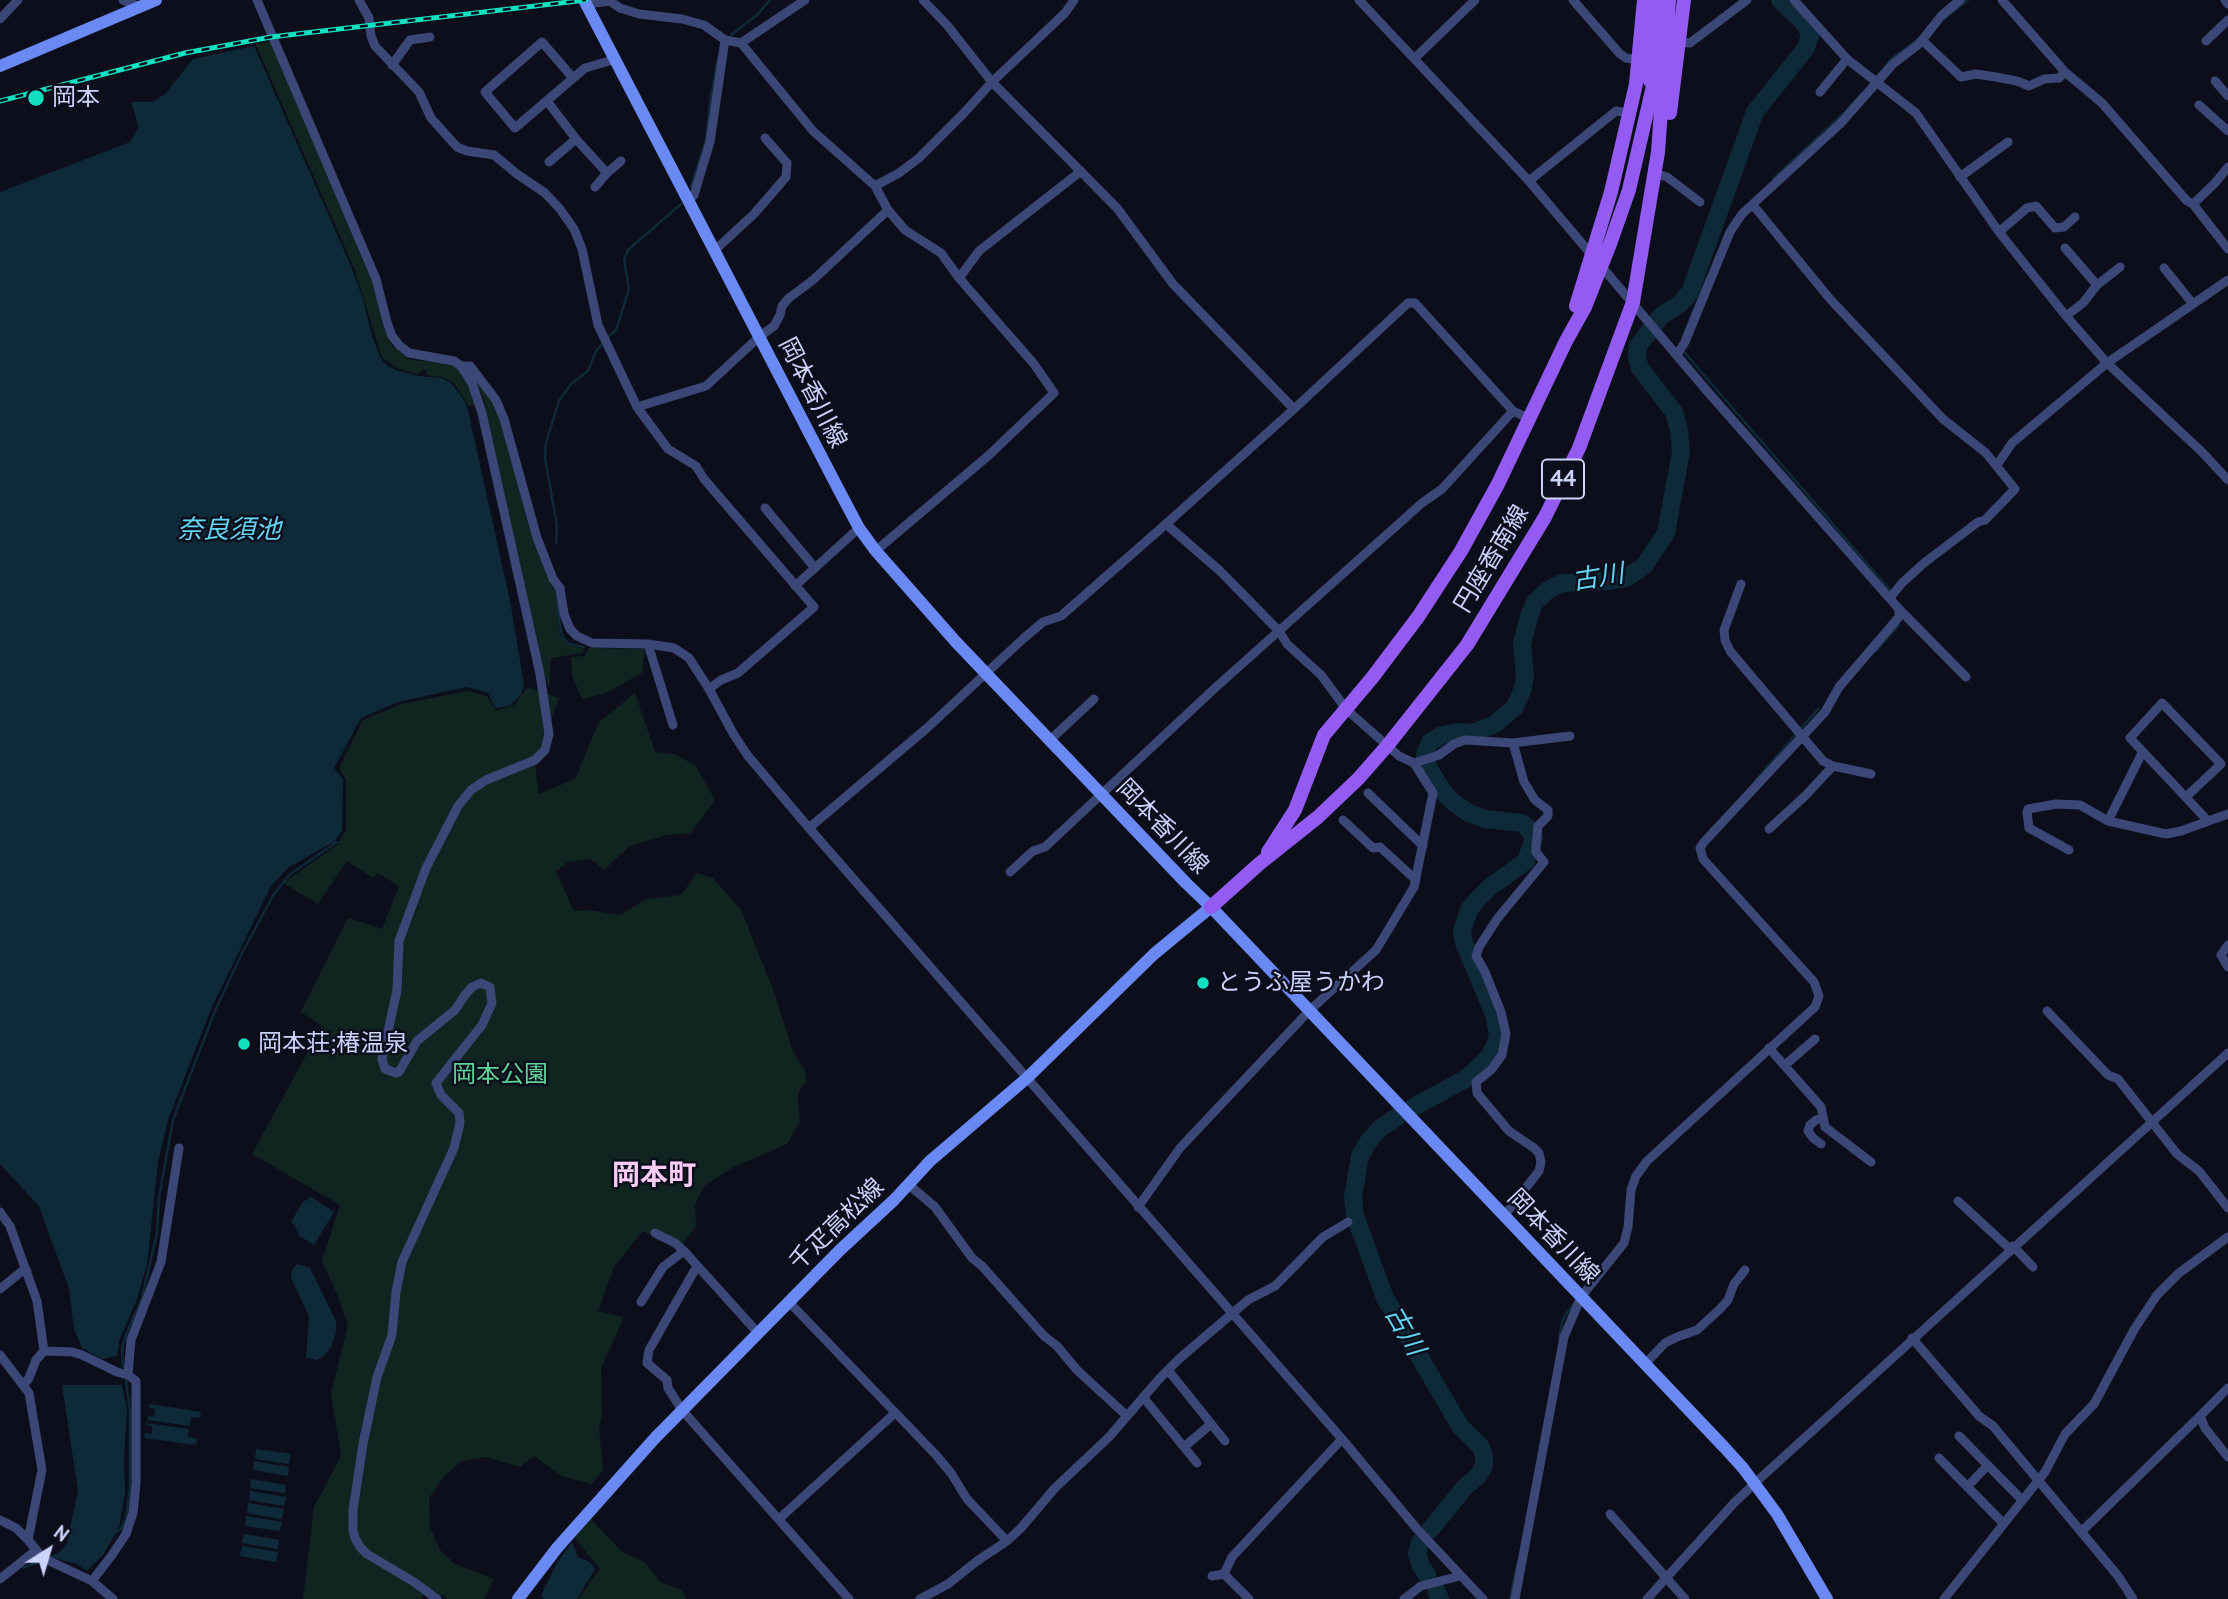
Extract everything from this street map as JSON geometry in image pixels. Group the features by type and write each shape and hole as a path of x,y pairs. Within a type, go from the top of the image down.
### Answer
{"main road":[{"path":"0,66 156,0"},
{"name":"44","path":"1597,260 1636,84 1644,0"},
{"name":"44","path":"1646,124 1657,0"},
{"name":"円座香南線","path":"1259,864 1294,810 1324,735 1347,710 1418,617 1461,551 1530,419 1629,190 1656,76 1667,0"},
{"name":"円座香南線","path":"1211,907 1318,817 1358,779 1387,746 1467,645 1545,517 1579,448 1633,302 1658,152 1667,0"},
{"name":"44","path":"1658,152 1666,134 1684,0"},
{"name":"岡本香川線","path":"585,2 859,528 874,550 986,674 1724,1447 1777,1514 1827,1599"},
{"name":"千疋高松線","path":"518,1599 557,1548 682,1410 938,1153 1027,1078 1154,954 1211,907"}],"street":[{"path":"0,19 18,0"},
{"path":"123,0 140,7"},
{"path":"257,0 376,279 392,336 409,353 454,361 461,366 472,383 482,414 540,674 548,734 545,750 535,760 486,780 471,790 458,806 426,868 399,941 397,990 382,1059 385,1069 399,1072 417,1041 455,1010 472,987 481,983 490,987 492,1003 482,1025 436,1083 440,1095 458,1113 460,1124 454,1148 402,1262 392,1335 374,1391 354,1510 353,1531 360,1547 437,1599"},
{"path":"359,0 369,18 375,46 419,92 431,118 457,147 494,155 545,193 560,209 574,229 582,250 598,325 637,407 668,449 696,466 704,479 814,607 738,673 709,689"},
{"path":"741,43 805,0"},
{"path":"923,0 947,25 992,82 1117,208 1173,284 1294,409"},
{"path":"876,186 900,173 919,158 992,82 1065,13 1074,0"},
{"path":"1359,0 1529,181 1899,609 1966,677"},
{"path":"1415,58 1475,0"},
{"path":"1573,0 1620,54 1638,60"},
{"path":"1680,42 1690,43 1747,0"},
{"path":"1794,0 1847,59 1916,113 1999,232 2066,316 2107,363 2228,480"},
{"path":"1677,355 1685,342 1730,232 1742,215 1840,124 1893,64 1922,40 1942,15 1960,0"},
{"path":"2002,0 2065,72 2102,103 2187,201 2193,204 2228,249"},
{"path":"585,2 610,1 620,8 639,14 704,24 725,40 741,43 814,131 876,186 888,211 905,230 941,253 959,278 1034,364 1054,393 988,456 874,550"},
{"path":"2206,41 2228,20"},
{"path":"392,65 410,40 430,37"},
{"path":"689,200 694,195 710,142 725,40"},
{"path":"1922,40 1961,77 1996,77 2029,86 2043,79 2059,78 2065,72"},
{"path":"573,78 542,42 485,92 515,128 585,68 616,59"},
{"path":"1820,92 1847,59"},
{"path":"2215,81 2228,96"},
{"path":"547,101 607,173"},
{"path":"2199,105 2228,131"},
{"path":"1529,181 1616,111 1629,113"},
{"path":"715,250 754,214 786,177 787,163 765,138"},
{"path":"549,162 576,139"},
{"path":"1960,177 2008,142"},
{"path":"595,187 621,161"},
{"path":"2193,204 2216,183 2228,167"},
{"path":"959,278 979,251 1081,170"},
{"path":"1654,173 1667,177 1700,202"},
{"path":"1753,205 1830,299 1874,347 1943,419 1986,453 2015,489 1985,520 1978,522 1924,563 1902,583 1891,598"},
{"path":"1999,232 2027,208 2036,206 2055,228 2064,227 2076,216"},
{"path":"637,407 706,386 774,326 782,306 789,298 813,280 888,211"},
{"path":"2065,248 2097,285"},
{"path":"2066,316 2083,303 2097,285 2120,267"},
{"path":"2164,268 2193,304"},
{"path":"1997,465 2012,443 2107,363 2228,280"},
{"path":"809,828 927,727 1024,638 1043,622 1061,616 1166,524 1408,303 1415,303 1513,411 1530,419"},
{"path":"461,366 470,366 496,400 504,419 537,538 553,579 560,588 564,614 570,629 592,643 648,644 674,648 689,659 748,756 1417,1529 1483,1599"},
{"path":"1010,872 1033,850 1045,847 1215,688 1422,502 1442,489 1513,411"},
{"path":"765,508 815,568"},
{"path":"1166,524 1220,571 1279,631 1287,644 1321,675 1347,710 1399,756 1417,762 1438,755 1465,740 1513,743 1570,736"},
{"path":"795,586 859,528"},
{"path":"1741,584 1724,630 1730,651 1823,761 1833,766 1871,774"},
{"path":"1515,1599 1564,1337 1581,1297 1621,1250 1628,1227 1630,1190 1641,1168 1815,1007 1819,996 1814,982 1703,859 1700,848 1825,712 1839,687 1899,617 1899,609"},
{"path":"648,644 673,725"},
{"path":"1050,740 1094,699"},
{"path":"2186,797 2221,764 2162,703 2130,738 2208,821"},
{"path":"1504,1216 1539,1171 1541,1162 1539,1153 1508,1131 1477,1093 1476,1082 1491,1070 1502,1055 1506,1034 1501,1012 1476,956 1497,919 1544,862 1536,852 1537,835 1538,826 1548,816 1548,810 1535,800 1524,782 1513,743"},
{"path":"2108,821 2142,753"},
{"path":"1138,1207 1180,1148 1309,1011 1376,950 1416,880 1433,793 1417,762"},
{"path":"1769,828 1833,766"},
{"path":"1368,793 1423,846"},
{"path":"2069,850 2029,828 2028,808 2080,804 2108,821 2166,834 2228,814"},
{"path":"1343,820 1373,848 1380,847 1416,880"},
{"path":"2228,945 2221,955 2228,967"},
{"path":"2047,1012 2108,1076 2118,1079 2177,1154 2199,1171 2228,1208"},
{"path":"1785,1065 1815,1039"},
{"path":"1769,1048 1821,1107 1825,1127 1871,1163"},
{"path":"1647,1599 1755,1483 2228,1053"},
{"path":"1821,1144 1808,1131 1810,1125 1823,1118"},
{"path":"128,1374 131,1340 161,1262 179,1148"},
{"path":"909,1185 935,1207 972,1258 1044,1336 1127,1416"},
{"path":"1958,1201 2033,1267"},
{"path":"0,1212 10,1226 37,1301 44,1351 36,1360 24,1384"},
{"path":"920,1599 948,1584 1007,1541 1168,1370 1205,1335 1248,1300 1275,1286 1323,1237 1348,1222"},
{"path":"655,1233 684,1251 758,1334"},
{"path":"1944,1599 2038,1481 2065,1434 2094,1404 2135,1328 2157,1295 2179,1273 2228,1237"},
{"path":"641,1302 663,1267 684,1251"},
{"path":"697,1266 649,1350 647,1363 667,1380 668,1388 682,1410 849,1599"},
{"path":"1645,1364 1665,1343 1697,1331 1728,1300 1734,1284 1745,1270"},
{"path":"0,1289 21,1272 27,1271"},
{"path":"789,1303 936,1455 951,1472 967,1499 1007,1541"},
{"path":"1912,1338 1979,1416 1993,1426 2118,1576 2130,1598"},
{"path":"44,1351 72,1352 117,1372 128,1374 136,1381 136,1484 133,1513 126,1534 92,1581"},
{"path":"0,1354 29,1393 42,1471 28,1540"},
{"path":"1168,1370 1225,1441"},
{"path":"2081,1532 2228,1388"},
{"path":"1143,1397 1197,1463"},
{"path":"779,1519 895,1413"},
{"path":"2200,1416 2205,1428 2228,1457"},
{"path":"1184,1447 1211,1424"},
{"path":"1959,1436 2022,1500"},
{"path":"1224,1574 1232,1557 1342,1440"},
{"path":"1939,1458 2003,1523"},
{"path":"1967,1487 1988,1465"},
{"path":"1610,1514 1685,1599"},
{"path":"0,1520 16,1528 43,1558 92,1581 113,1599"},
{"path":"0,1578 35,1551"},
{"path":"1212,1576 1224,1574"},
{"path":"1224,1574 1249,1599"},
{"path":"1404,1599 1422,1586 1460,1576"}],"green space":[{"path":"270,41 366,268 375,282 381,320 391,345 410,360 451,363 466,380 475,405 469,406 454,383 442,377 426,375 424,369 418,374 396,368 382,357 354,268 256,45"},
{"path":"469,370 496,406 531,535 545,573 555,591 559,633 567,645 584,649 582,653 551,658 549,689 483,397"},
{"path":"589,648 645,649 642,673 606,693 582,699 572,676 571,657 584,656"},
{"name":"岡本公園","path":"528,687 559,698 535,765 539,794 575,779 599,722 635,693 655,752 674,754 695,765 715,800 691,833 666,835 630,846 604,870 591,859 568,862 556,871 574,911 588,910 620,915 646,899 681,895 697,873 713,878 741,910 773,989 793,1052 805,1070 806,1081 799,1091 800,1122 787,1144 732,1168 704,1186 695,1205 696,1227 679,1248 643,1231 614,1267 598,1311 624,1317 601,1368 602,1415 599,1429 603,1470 592,1484 561,1476 534,1456 520,1467 486,1457 462,1461 445,1475 429,1498 430,1527 440,1550 455,1564 494,1579 484,1599 447,1599 444,1595 423,1595 421,1599 303,1599 314,1507 341,1456 331,1393 348,1325 322,1261 340,1205 252,1154 322,1026 301,1012 348,918 382,929 399,886 378,873 373,878 347,861 318,904 283,883 337,845 346,830 346,780 339,768 363,720 401,704 468,691 487,696 496,711 514,705"},
{"path":"590,1518 622,1552 645,1562 660,1582 681,1590 687,1599 578,1599 600,1569 575,1538"}],"water":[{"name":"奈良須池","path":"254,46 350,264 381,359 396,370 442,378 452,384 467,406 510,601 524,684 521,695 509,706 495,708 488,693 467,687 398,702 361,718 334,768 343,779 342,831 333,842 289,867 271,886 211,1009 168,1120 158,1162 147,1264 137,1299 119,1341 117,1356 102,1359 82,1348 74,1329 69,1289 39,1206 0,1164 0,192 130,142 139,127 131,102 152,102 165,94 193,59"},
{"path":"310,1196 334,1212 314,1245 298,1235 291,1222 304,1200 307,1201"},
{"path":"297,1264 310,1268 336,1321 331,1347 317,1360 306,1358 309,1316 291,1278 292,1269"},
{"path":"62,1385 122,1385 127,1410 125,1493 119,1527 103,1555 87,1571 77,1564 49,1557 61,1551 67,1543 78,1491"},
{"path":"149,1404 201,1412 200,1418 191,1417 190,1426 147,1420 148,1416 154,1417 155,1409 149,1408"},
{"path":"146,1423 189,1429 188,1437 197,1439 196,1445 144,1438 145,1433 152,1434 152,1426"},
{"path":"256,1449 291,1454 289,1464 255,1459"},
{"path":"254,1461 289,1467 288,1476 253,1470"},
{"path":"251,1479 286,1485 285,1493 250,1488"},
{"path":"250,1491 286,1497 284,1506 249,1500"},
{"path":"248,1503 284,1509 282,1519 247,1513"},
{"path":"246,1516 282,1522 280,1531 245,1526"},
{"path":"244,1534 279,1540 278,1549 242,1543"},
{"path":"572,1542 578,1557 590,1562 595,1569 577,1599 544,1599 541,1595 556,1565"},
{"path":"242,1546 278,1552 276,1562 240,1556"}],"waterway":[{"path":"731,35 757,15 770,0"},
{"name":"古川","path":"1412,1108 1467,1078 1488,1058 1495,1046 1498,1034 1494,1014 1464,943 1462,931 1469,910 1475,902 1490,887 1526,861 1534,838 1522,823 1485,819 1454,803 1444,793 1429,769 1425,755 1430,742 1442,735 1473,733 1495,724 1515,707 1523,688 1525,675 1522,644 1529,616 1535,602 1548,590 1562,583 1626,578 1644,566 1666,533 1681,452 1679,430 1674,412 1640,368 1638,346 1661,316 1681,303 1690,292 1755,112 1806,48 1810,36 1805,24 1780,0"},
{"path":"1944,19 1968,0"},
{"path":"1877,76 1891,59 1918,39"},
{"path":"691,187 706,140 718,58"},
{"path":"1774,178 1862,93"},
{"path":"608,337 616,330 629,289 624,260 628,250 681,204"},
{"path":"1683,336 1707,278"},
{"path":"556,543 557,526 545,458 546,443 559,401 571,384 588,371 596,351 604,342"},
{"path":"1685,353 1890,590"},
{"path":"555,589 561,633 568,644 584,647"},
{"path":"1876,651 1899,625"},
{"path":"1802,727 1819,708"},
{"path":"1754,782 1796,734"},
{"path":"123,1367 122,1348 142,1298 157,1233 159,1197 173,1120 215,1011 274,894 289,875 337,842 333,842"},
{"name":"古川","path":"1397,1117 1379,1129 1360,1156 1353,1197 1355,1216 1385,1298 1460,1426 1481,1447 1484,1456 1484,1466 1478,1476 1464,1488 1430,1530"},
{"path":"1559,1338 1563,1319 1574,1303"},
{"path":"114,1533 121,1529 126,1518 130,1488 130,1410 126,1380"},
{"name":"古川","path":"1420,1542 1417,1554 1427,1575"},
{"path":"23,1568 40,1561"},
{"path":"1510,1599 1518,1561"},
{"name":"古川","path":"1436,1590 1440,1599"}],"railway":[{"path":"0,101 185,53 271,37 586,0"}],"place":[{"name":"岡本","path":"36,98"},
{"name":"とうふ屋うかわ","path":"1203,983"},
{"name":"岡本荘;椿温泉","path":"244,1044"}],"district":[{"name":"岡本町","path":"654,1176"}]}
